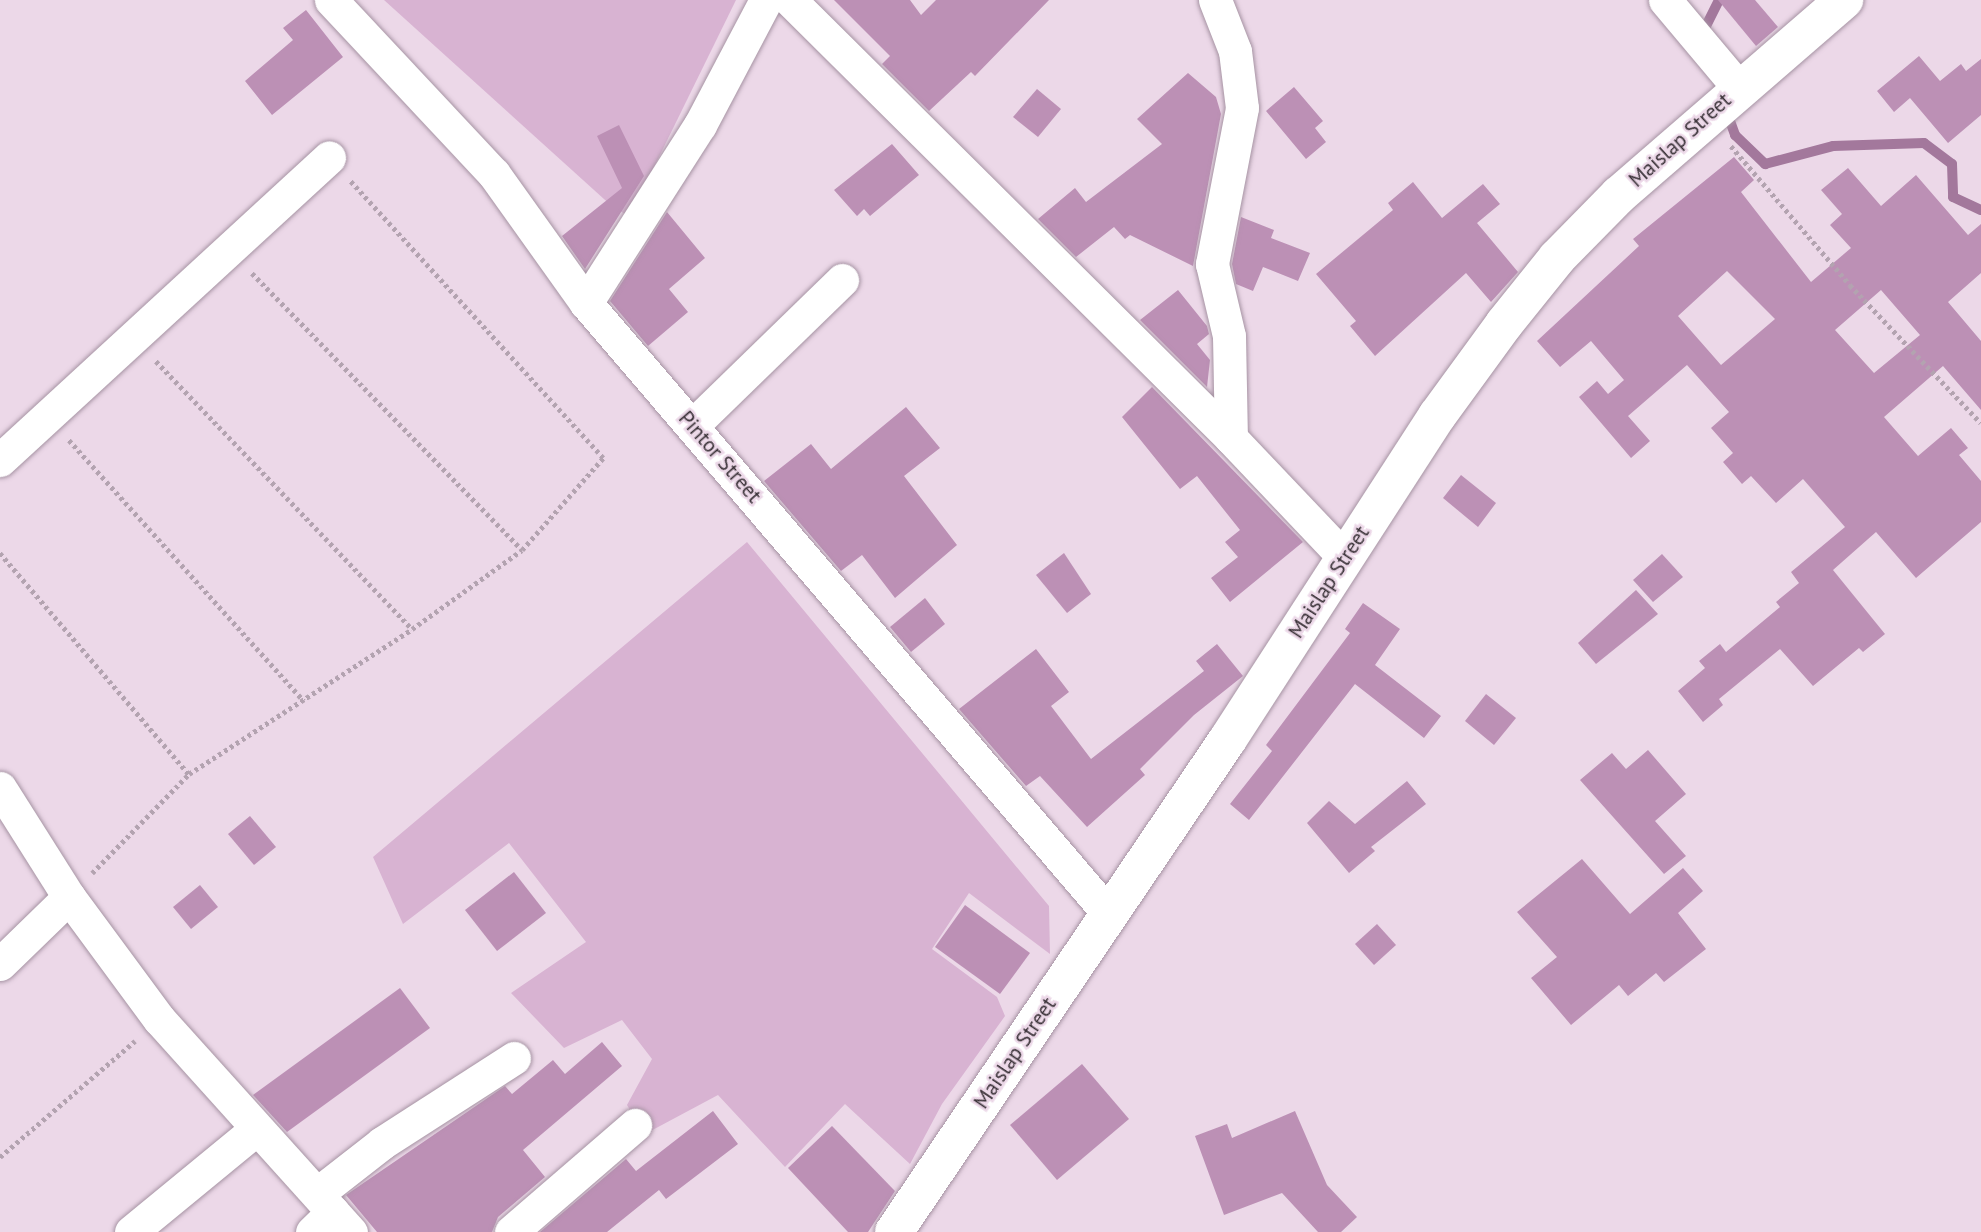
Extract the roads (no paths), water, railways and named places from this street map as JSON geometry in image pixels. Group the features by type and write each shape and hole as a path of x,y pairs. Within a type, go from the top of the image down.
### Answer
{"main road":[{"name":"Maislap Street","path":"894,1232 1109,914 1437,416 1557,258 1738,87 1844,0"}],"street":[{"name":"Pintor Street","path":"331,0 494,174 586,303 1109,914"},
{"path":"586,303 700,125 766,0"},
{"path":"790,0 1231,438 1345,558"},
{"path":"1215,0 1235,51 1242,107 1212,264 1229,336 1231,438"},
{"path":"1665,0 1738,87"},
{"path":"0,460 329,158"},
{"path":"693,425 842,281"},
{"path":"0,788 69,897 159,1019 329,1217 382,1143 514,1058"},
{"path":"0,964 69,897"},
{"path":"511,1232 635,1125"},
{"path":"131,1232 255,1130"}],"waterway":[{"path":"1701,36 1719,0"},
{"path":"1726,110 1735,135 1765,164 1833,146 1924,143 1952,164 1953,197 1981,210"}]}
